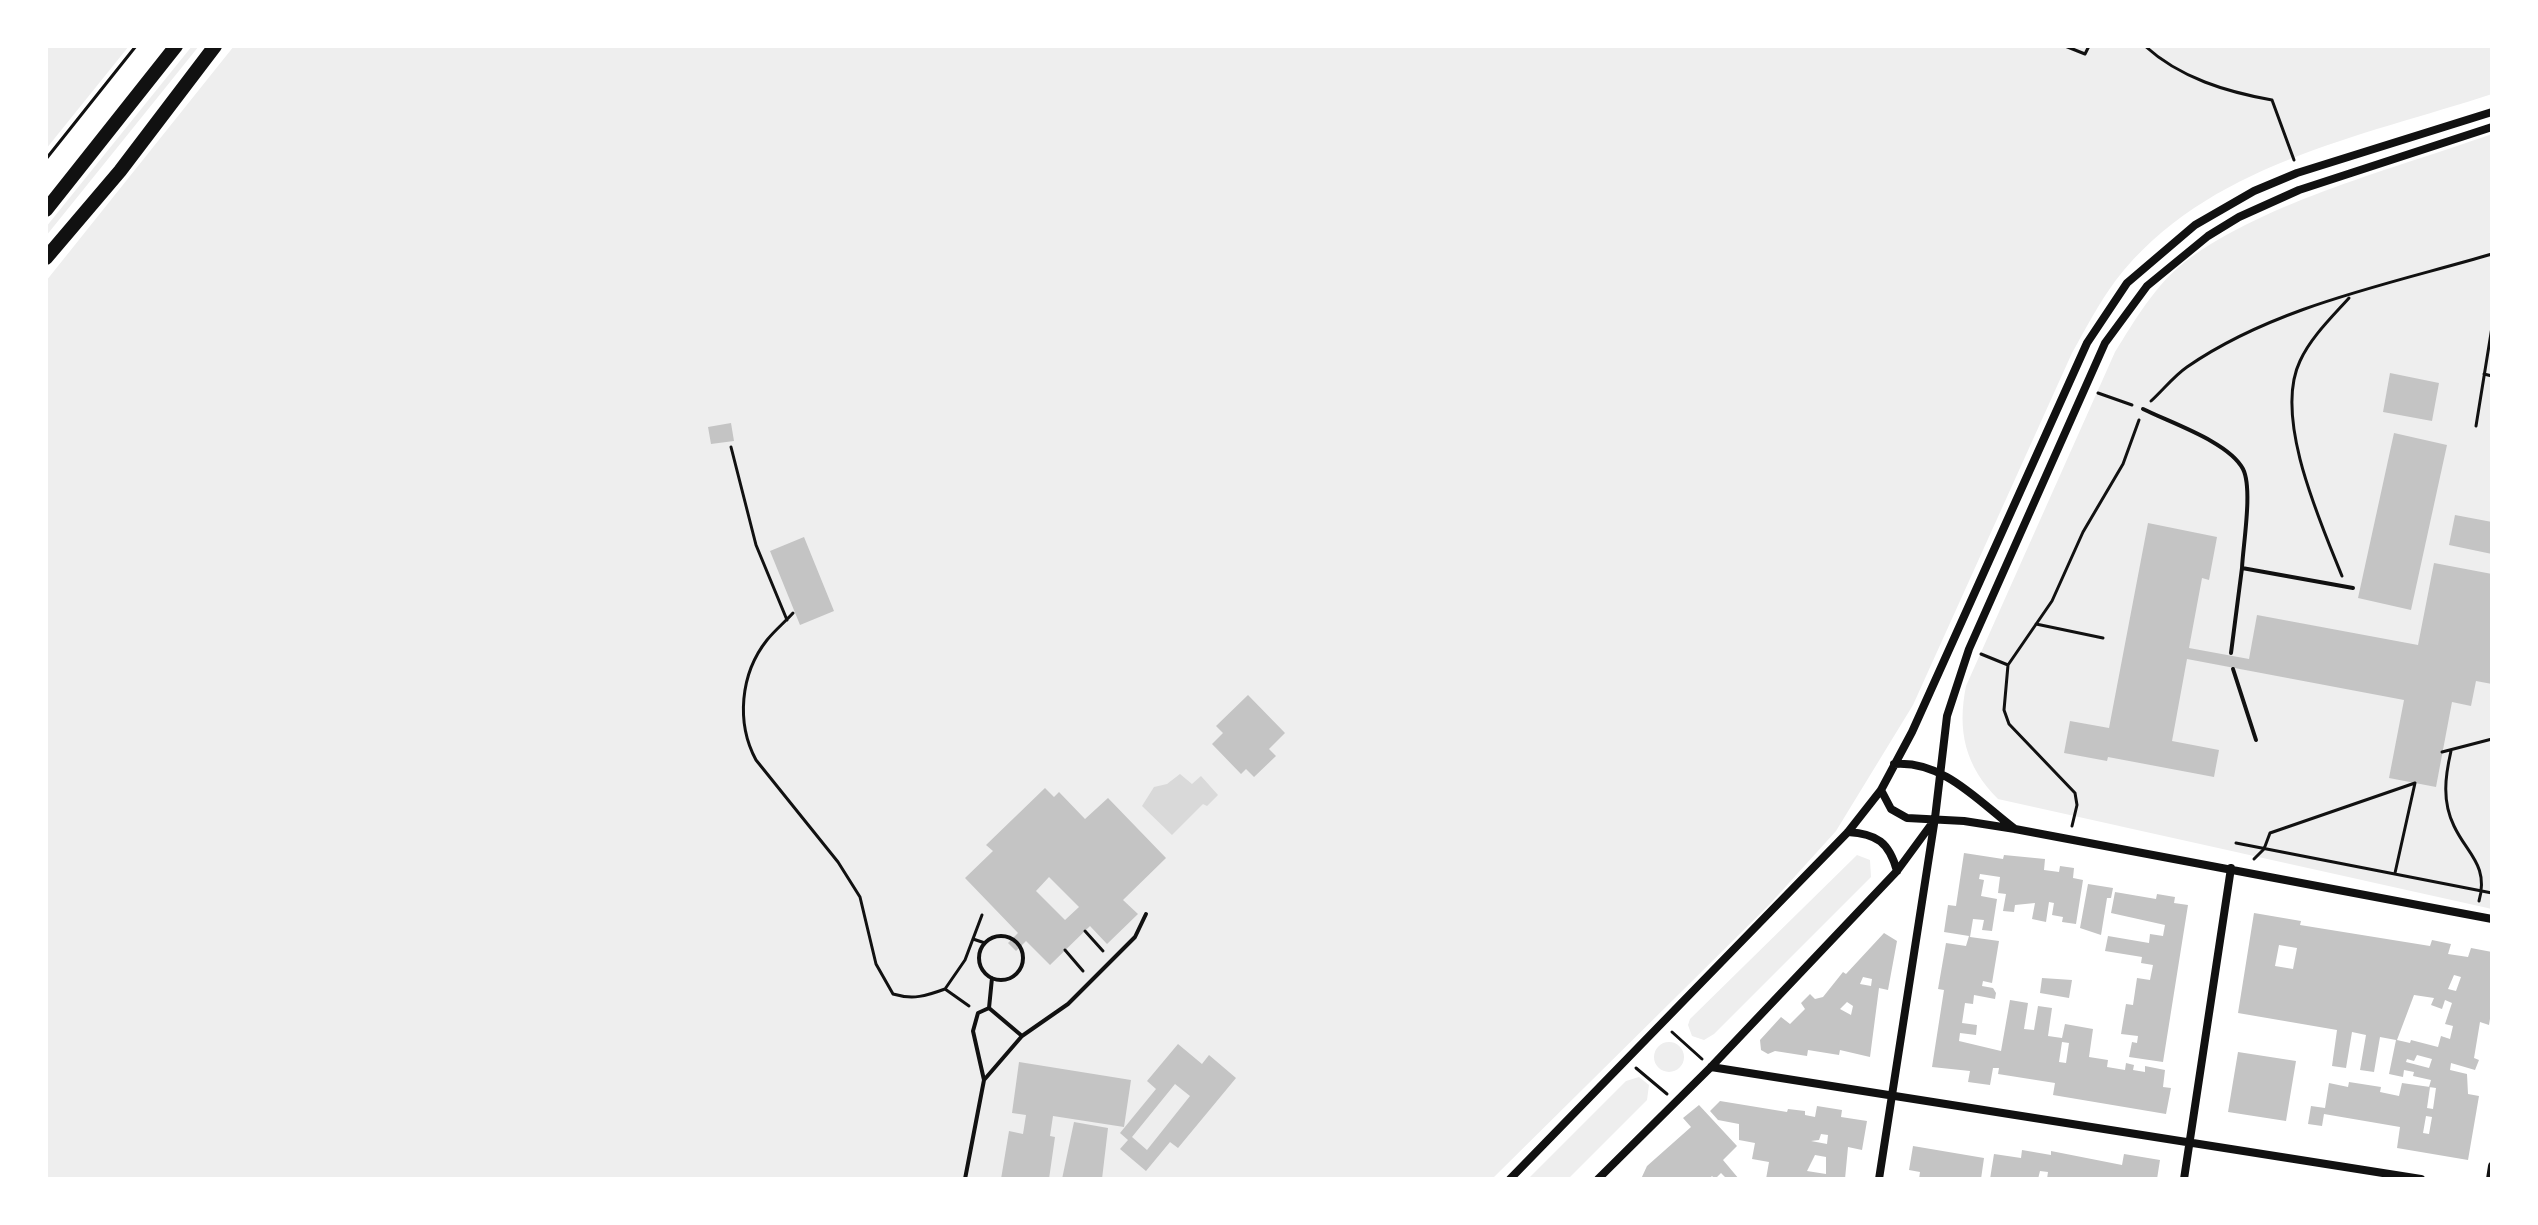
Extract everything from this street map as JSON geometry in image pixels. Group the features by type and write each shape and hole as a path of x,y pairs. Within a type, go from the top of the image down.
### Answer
{"main road":[{"path":"46,210 176,46"},
{"path":"46,258 120,171 215,46"}],"street":[{"path":"1510,1179 1848,832 1881,790 1912,732 2087,343 2105,313 2142,267 2227,204 2297,173 2492,112"},
{"path":"1879,1179 1935,818 1947,716 1969,649 2085,388 2120,318 2147,286 2208,236 2239,217 2299,190 2492,127"},
{"path":"1894,764 1917,764 1941,772 2015,829"},
{"path":"1881,790 1885,802 1897,814 2015,829 2492,919"},
{"path":"1598,1179 1711,1067 1897,871 1935,818"},
{"path":"1848,832 1874,836 1884,841 1897,871"},
{"path":"2184,1179 2231,868"},
{"path":"1711,1067 2421,1179"},
{"path":"2490,1179 2492,1166"}],"lane":[{"path":"2143,409 2226,450 2244,470 2247,485 2242,568 2231,653"},
{"path":"2242,568 2353,588"},
{"path":"2233,669 2256,740"},
{"path":"984,1080 1022,1036 1068,1004 1135,937 1146,914"},
{"path":"989,1008 992,978 979,962 985,943 1006,936 1018,943 1024,957 1013,976 992,978"},
{"path":"965,1179 984,1080 973,1031 978,1013 989,1008"},
{"path":"989,1008 1022,1036"}],"path":[{"path":"46,159 136,46"},
{"path":"2065,46 2085,54 2089,46"},
{"path":"2145,46 2159,59 2201,81 2272,100 2297,173"},
{"path":"2069,839 2077,799 2056,771 2009,724 2004,710 2008,665 2052,601 2083,532 2123,464 2143,409 2184,369 2226,343 2270,323 2352,295 2492,254"},
{"path":"2346,587 2296,441 2292,408 2299,362 2352,295"},
{"path":"2476,426 2492,327"},
{"path":"2484,374 2492,376"},
{"path":"2085,388 2143,409"},
{"path":"731,447 756,545 787,620"},
{"path":"793,613 760,650 747,681 743,715 747,743 856,889 876,964 893,994 907,998 925,997 945,989 960,970 982,915"},
{"path":"2036,624 2103,638"},
{"path":"1969,649 2008,665"},
{"path":"2442,752 2492,739"},
{"path":"2451,751 2444,785 2454,826 2471,848 2482,891 2475,915"},
{"path":"2244,870 2264,849 2270,833 2415,783 2395,874"},
{"path":"2236,843 2492,893"},
{"path":"1085,931 1111,959"},
{"path":"973,939 985,943"},
{"path":"1065,950 1091,980"},
{"path":"945,989 978,1013"},
{"path":"1663,1023 1711,1067"},
{"path":"1628,1060 1676,1102"}],"shaded area":[{"path":"46,46 129,46 46,149"},
{"path":"192,46 199,46 46,236 46,227"},
{"path":"234,46 2492,46 2492,94 2339,141 2240,182 2194,208 2153,240 2116,280 2072,353 1913,705 1836,831 1769,905 1492,1179 46,1179 46,281"},
{"path":"2492,134 2492,909 1998,799 1978,774 1966,747 1963,702 1966,686 2115,352 2146,304 2186,261 2254,221 2333,188"},
{"path":"1180,774 1192,784 1201,776 1218,795 1207,806 1203,804 1172,835 1142,806 1154,787 1167,784"},
{"path":"1857,855 1870,860 1871,877 1714,1034 1704,1040 1692,1036 1688,1025 1690,1019"},
{"path":"1669,1042 1675,1043 1683,1051 1683,1063 1675,1071 1669,1072 1663,1071 1655,1063 1654,1057 1655,1051 1663,1043"},
{"path":"1639,1077 1649,1085 1647,1100 1568,1179 1528,1179 1626,1081"}],"building":[{"path":"2390,373 2439,383 2432,421 2383,412"},
{"path":"731,423 734,441 711,444 708,427"},
{"path":"2394,433 2447,445 2411,610 2358,598"},
{"path":"2455,515 2492,522 2492,554 2449,545"},
{"path":"2148,523 2217,537 2209,580 2202,578 2189,648 2249,659 2257,615 2418,645 2434,563 2492,574 2492,684 2476,681 2471,706 2452,702 2436,787 2389,778 2404,700 2187,659 2172,741 2219,750 2214,777 2108,757 2107,761 2064,753 2070,721 2109,728"},
{"path":"804,537 834,611 800,625 770,551"},
{"path":"1248,695 1285,733 1269,749 1276,756 1254,777 1246,769 1241,774 1212,744 1223,733 1216,726"},
{"path":"1045,788 1054,797 1059,792 1085,819 1108,798 1166,858 1123,900 1138,914 1107,944 1090,926 1050,965 1026,941 1016,951 1008,943 1018,933 965,878 993,851 986,845","holes":["1049,877 1079,907 1065,920 1036,891"]},
{"path":"1964,853 2003,859 2004,855 2045,859 2044,870 2059,872 2060,866 2074,868 2073,878 2083,880 2076,924 2062,922 2063,917 2052,915 2054,903 2049,902 2046,922 2032,919 2035,903 2015,905 2014,912 2003,911 2006,894 1998,893 2000,877 1980,874 1979,879 1984,880 1981,896 1997,899 1992,931 1982,930 1984,920 1973,919 1970,937 1999,941 1992,983 1983,981 1982,986 1993,988 1996,993 1995,999 1974,995 1973,1004 1965,1003 1962,1023 1977,1025 1976,1035 1960,1033 1959,1041 2001,1051 2010,1000 2028,1003 2024,1029 2034,1030 2038,1006 2052,1008 2048,1036 2062,1038 2065,1024 2093,1029 2089,1057 2108,1060 2107,1067 2125,1070 2126,1063 2134,1065 2133,1070 2145,1072 2145,1066 2165,1070 2163,1087 2171,1088 2166,1114 2053,1095 2055,1083 1998,1074 1999,1068 1993,1068 1990,1085 1968,1082 1970,1071 1932,1067 1944,990 1938,989 1946,943 1966,946 1969,936 1944,932 1948,905 1956,906","holes":["2062,1042 2069,1043 2066,1063 2059,1062"]},
{"path":"2088,884 2113,888 2111,898 2107,898 2101,935 2080,928"},
{"path":"2115,892 2156,899 2157,894 2175,897 2174,903 2188,905 2163,1062 2129,1057 2132,1042 2137,1043 2138,1036 2121,1034 2126,1004 2133,1005 2137,978 2150,980 2153,965 2141,963 2142,957 2105,951 2108,936 2149,943 2150,934 2163,936 2165,925 2111,913"},
{"path":"2254,913 2301,921 2300,925 2430,946 2432,940 2451,944 2448,954 2468,957 2471,948 2492,952 2492,1006 2489,1025 2480,1022 2474,1058 2479,1060 2475,1070 2451,1063 2450,1070 2467,1074 2468,1094 2479,1096 2468,1160 2397,1148 2400,1127 2324,1114 2322,1126 2308,1124 2311,1106 2325,1108 2329,1083 2348,1087 2349,1082 2381,1087 2380,1092 2399,1096 2402,1083 2429,1087 2431,1080 2413,1076 2414,1072 2404,1070 2403,1077 2389,1074 2396,1040 2380,1037 2374,1072 2360,1070 2366,1035 2352,1032 2346,1068 2332,1066 2337,1030 2238,1013","holes":["2279,945 2297,948 2293,969 2275,966","2454,975 2461,977 2456,991 2448,989","2414,995 2434,998 2431,1005 2442,1009 2445,1000 2452,1003 2445,1024 2453,1026 2450,1039 2441,1036 2438,1047 2397,1040","2417,1055 2432,1059 2429,1068 2406,1062 2407,1059 2414,1061","2430,1087 2436,1088 2433,1109 2427,1108","2426,1116 2432,1117 2429,1134 2423,1133"]},
{"path":"1884,933 1897,941 1888,990 1879,988 1870,1057 1840,1050 1839,1055 1808,1050 1807,1056 1775,1051 1768,1054 1761,1050 1760,1040 1781,1017 1790,1024 1805,1009 1801,1003 1810,994 1815,999 1823,997 1843,972 1846,974","holes":["1863,977 1872,979 1871,986 1860,984","1847,1002 1853,1006 1851,1015 1840,1009"]},
{"path":"2042,978 2072,980 2069,998 2040,993"},
{"path":"1178,1044 1202,1064 1209,1055 1236,1078 1178,1148 1170,1142 1146,1171 1120,1149 1128,1140 1120,1133 1156,1089 1147,1081","holes":["1175,1084 1190,1096 1147,1150 1132,1137"]},
{"path":"2238,1052 2296,1061 2286,1121 2228,1112"},
{"path":"1019,1062 1131,1080 1124,1127 1053,1116 1050,1136 1055,1137 1049,1179 1001,1179 1009,1131 1023,1134 1026,1115 1012,1113"},
{"path":"1720,1101 1787,1112 1788,1109 1805,1111 1805,1115 1815,1117 1817,1106 1842,1110 1841,1117 1867,1121 1862,1150 1848,1147 1845,1179 1766,1179 1769,1162 1752,1159 1755,1143 1739,1140 1739,1124 1718,1120 1710,1111","holes":["1821,1134 1828,1135 1827,1144 1811,1141 1819,1140","1815,1155 1826,1157 1826,1174 1807,1171"]},
{"path":"1699,1105 1737,1146 1723,1160 1739,1179 1727,1179 1721,1173 1715,1179 1712,1176 1709,1179 1641,1179 1647,1166 1691,1127 1683,1118"},
{"path":"1074,1122 1108,1128 1102,1179 1062,1179"},
{"path":"1913,1146 1984,1158 1981,1179 1919,1179 1920,1172 1909,1170"},
{"path":"2022,1150 2051,1155 2051,1151 2122,1165 2124,1154 2160,1160 2157,1179 2047,1179 2048,1172 2040,1171 2038,1179 1990,1179 1994,1154 2021,1158"}]}
